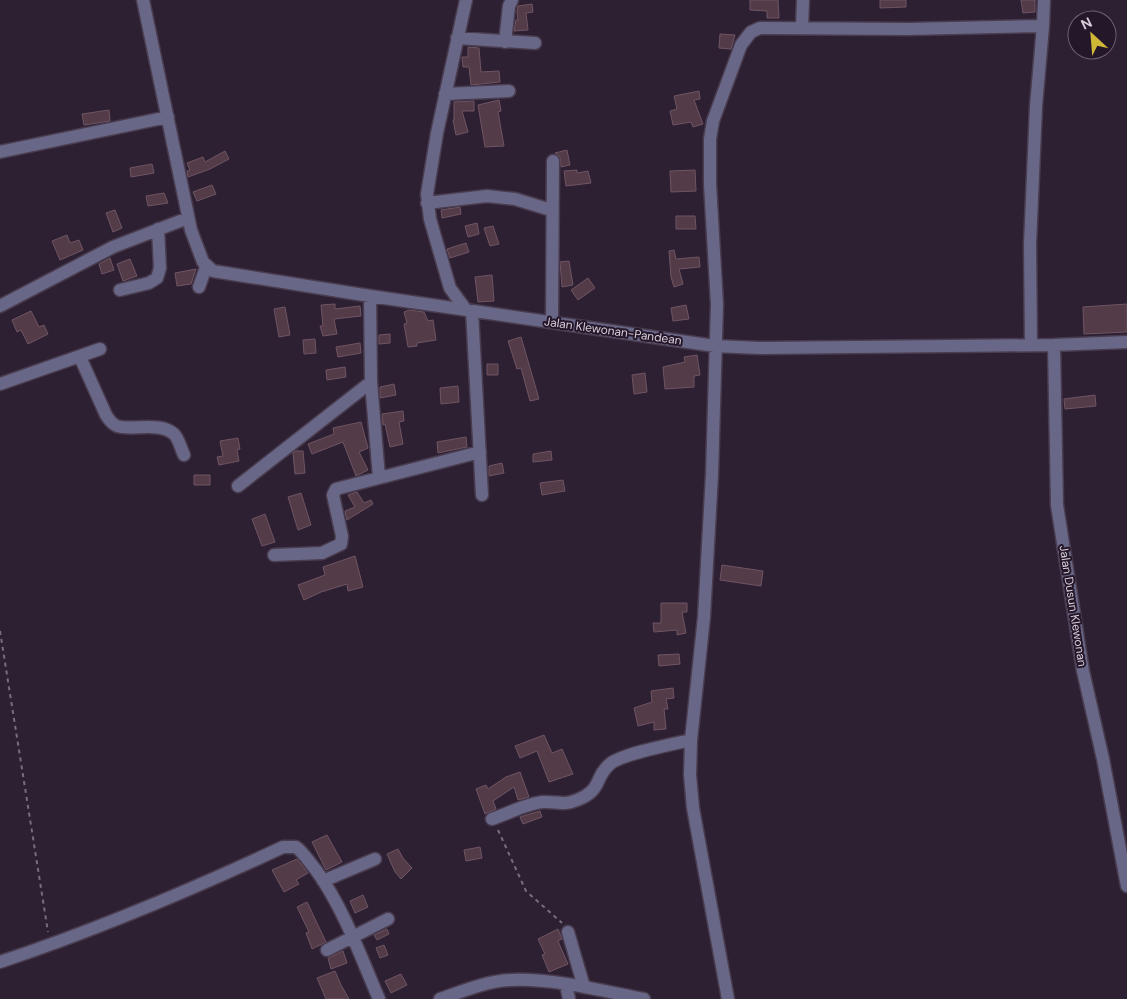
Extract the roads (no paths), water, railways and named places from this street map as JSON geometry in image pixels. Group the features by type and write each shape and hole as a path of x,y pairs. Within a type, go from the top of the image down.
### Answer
{"street":[{"path":"143,0 188,218 204,265 199,287"},
{"path":"466,0 435,143 428,188 428,203 433,230 450,288 469,310 482,495"},
{"path":"505,42 508,6 512,0"},
{"path":"802,28 803,0"},
{"path":"1044,0 1036,106 1030,244 1031,344 1127,342"},
{"path":"728,999 692,808 690,775 691,740 704,617 712,474 717,304 709,160 713,121 735,58 746,36 760,28 908,29 1043,26"},
{"path":"457,38 535,43"},
{"path":"445,94 509,92"},
{"path":"0,152 168,117"},
{"path":"552,322 551,210 553,160"},
{"path":"428,203 487,196 515,199 551,210"},
{"path":"0,306 132,239 188,218"},
{"path":"120,290 149,283 157,278 160,268 158,229"},
{"name":"Jalan Klewonan-Pandean","path":"204,265 213,271 370,296 715,346 760,348 1031,344"},
{"path":"432,305 450,288"},
{"path":"370,296 372,382 379,477"},
{"name":"Jalan Dusun Klewonan","path":"1054,345 1057,505 1083,671 1127,886"},
{"path":"0,384 100,350"},
{"path":"80,357 106,415 112,423 120,427 146,426 171,432 176,436 184,455"},
{"path":"238,486 372,382"},
{"path":"274,555 322,553 341,544 342,536 333,495 334,490 339,487 480,452"},
{"path":"492,819 540,802 561,804 577,800 588,795 596,788 605,770 616,760 691,740"},
{"path":"0,962 50,945 199,885 283,847 296,847 302,852 323,881 345,919 378,999"},
{"path":"323,881 375,859"},
{"path":"327,950 388,919"},
{"path":"568,932 584,987"},
{"path":"440,999 476,987 509,980 530,980 584,987 644,999"},
{"path":"566,985 569,999"}]}
